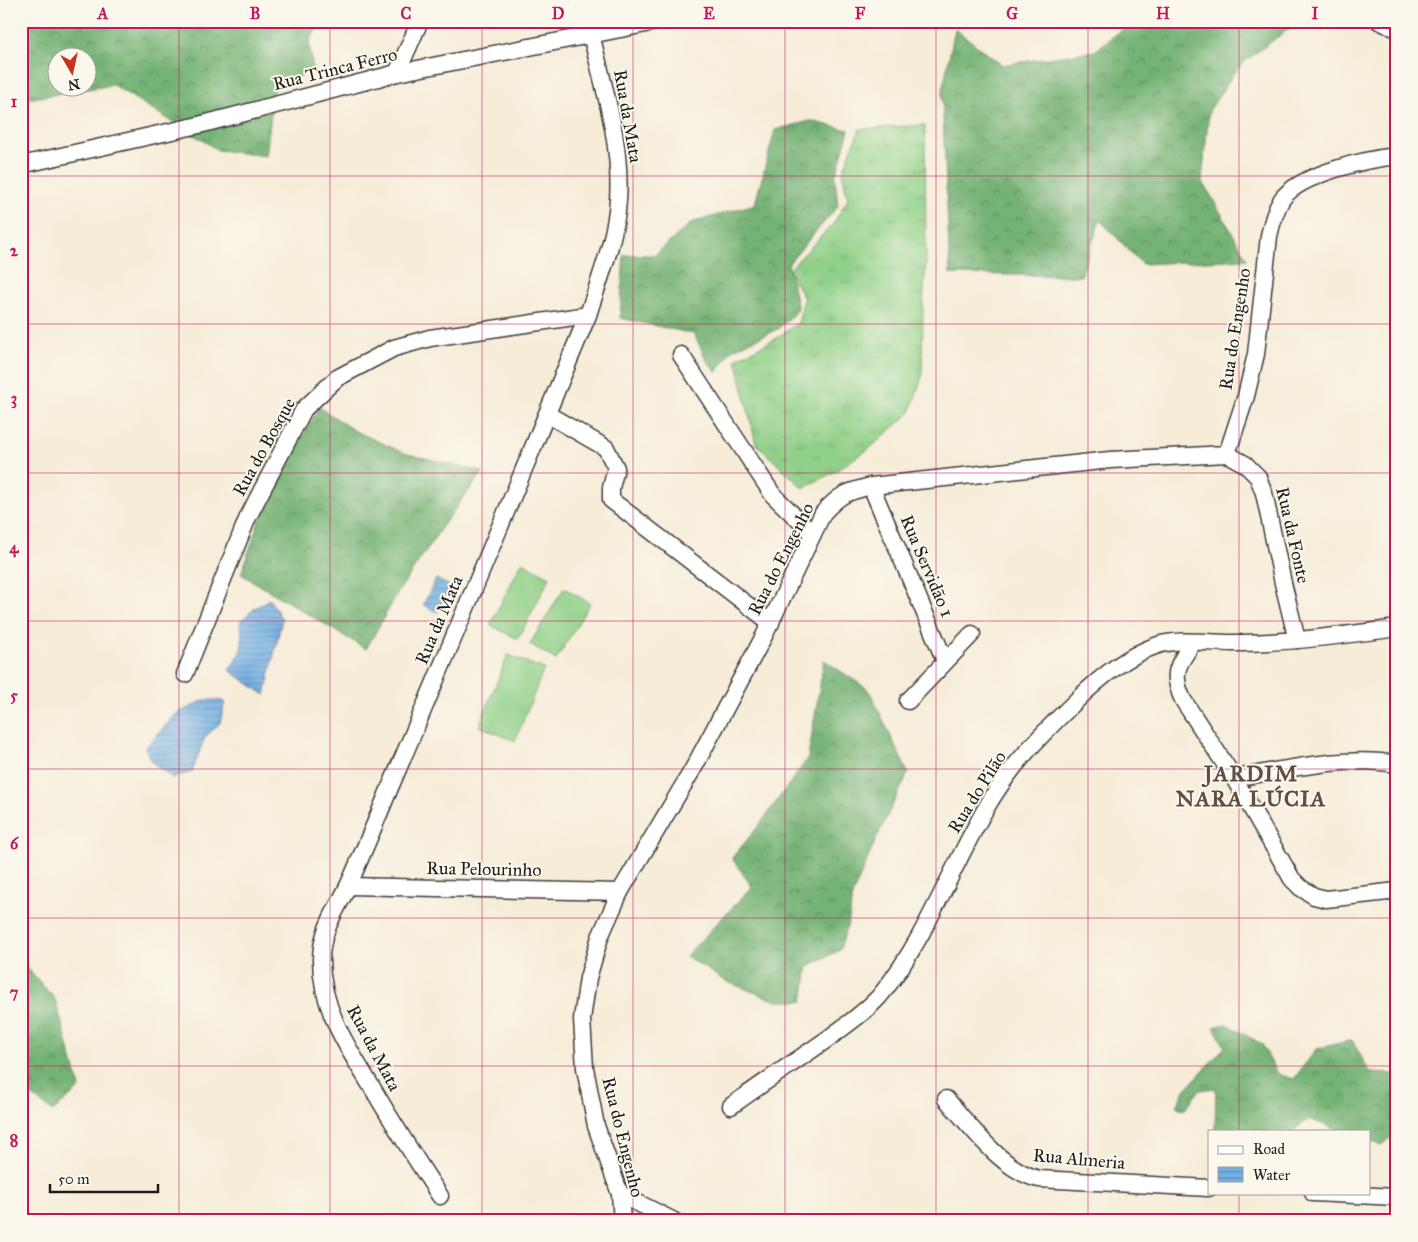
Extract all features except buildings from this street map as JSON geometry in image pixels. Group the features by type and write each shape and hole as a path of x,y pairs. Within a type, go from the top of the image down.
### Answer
{"street":[{"path":"397,73 420,21"},
{"name":"Rua Trinca Ferro","path":"21,165 199,125 397,73 591,34 622,25 661,21"},
{"path":"1379,21 1397,29"},
{"name":"Rua da Mata","path":"440,1196 348,1048 334,1020 324,989 321,960 324,936 333,913 348,886 588,315 610,248 618,202 618,154 591,34"},
{"name":"Rua do Engenho","path":"622,1221 620,1194 596,1126 585,1068 582,1019 588,978 600,936 620,892 693,769 771,623 823,513 835,500 847,492 871,486 1110,460 1227,454 1246,396 1254,362 1269,236 1274,218 1283,199 1297,186 1324,172 1397,156"},
{"name":"Rua do Bosque","path":"185,674 252,509 304,409 337,378 394,348 430,338 588,315"},
{"path":"681,355 773,495 812,534"},
{"path":"546,414 606,448 616,468 611,488 611,500 771,623"},
{"name":"Rua da Fonte","path":"1227,454 1245,464 1258,477 1264,494 1297,640"},
{"name":"Rua Servidão 1","path":"871,486 945,661"},
{"name":"Rua do Pilão","path":"731,1106 848,1024 881,995 906,962 989,804 1013,766 1041,735 1091,687 1112,671 1145,650 1160,644 1174,642 1242,643 1297,640 1397,628"},
{"path":"908,701 972,634"},
{"path":"1193,642 1180,661 1176,675 1177,687 1234,778 1292,878 1301,888 1314,896 1326,899 1397,891"},
{"path":"1234,778 1341,762 1385,762 1397,764"},
{"name":"Rua Pelourinho","path":"348,886 620,892"},
{"name":"Rua Almeria","path":"946,1099 997,1155 1012,1169 1026,1177 1039,1180 1208,1188"},
{"path":"620,1194 674,1221"},
{"path":"1333,1194 1397,1197"}],"green space":[{"path":"21,21 321,21 309,42 313,70 274,89 266,156 218,150 113,85 98,87 98,48 48,48 48,96 21,100"},
{"path":"1129,21 1299,21 1244,62 1232,76 1209,111 1202,180 1247,259 1142,264 1100,220 1081,276 950,274 942,93 955,29 1002,65 1095,51 1125,27"},
{"path":"810,121 849,130 835,178 838,206 788,264 798,310 778,329 731,350 717,373 707,361 694,334 620,318 624,255 655,255 691,223 755,204 775,130"},
{"path":"925,125 926,263 923,305 922,377 910,413 870,448 834,472 803,488 756,444 736,359 775,339 798,323 804,299 789,270 833,224 848,199 842,173 860,129"},
{"path":"319,407 353,430 404,453 483,472 446,521 400,589 366,649 241,574 265,504"},
{"path":"522,562 550,577 518,639 490,625"},
{"path":"564,588 590,603 556,660 530,644"},
{"path":"508,655 544,669 515,741 479,726"},
{"path":"824,660 869,690 908,773 877,837 852,896 849,920 840,950 808,966 803,1001 777,1001 725,981 686,956 752,887 732,858 760,824 808,758"},
{"path":"21,961 55,999 80,1088 53,1112 21,1087"},
{"path":"1226,1024 1262,1044 1277,1074 1294,1079 1316,1049 1352,1040 1370,1073 1397,1074 1397,1133 1381,1145 1370,1141 1370,1130 1336,1130 1309,1119 1294,1130 1242,1130 1235,1126 1229,1130 1215,1130 1216,1088 1200,1090 1184,1110 1176,1106 1185,1090 1225,1047 1214,1027"}],"water":[{"path":"436,579 450,586 437,612 423,605"},
{"path":"269,599 282,619 265,695 229,670 240,652 242,635 240,621"},
{"path":"204,700 225,702 220,723 205,737 192,772 172,778 154,764 145,748 176,714"}],"district":[{"name":"JARDIM NARA LÚCIA","path":"1251,786"}]}
